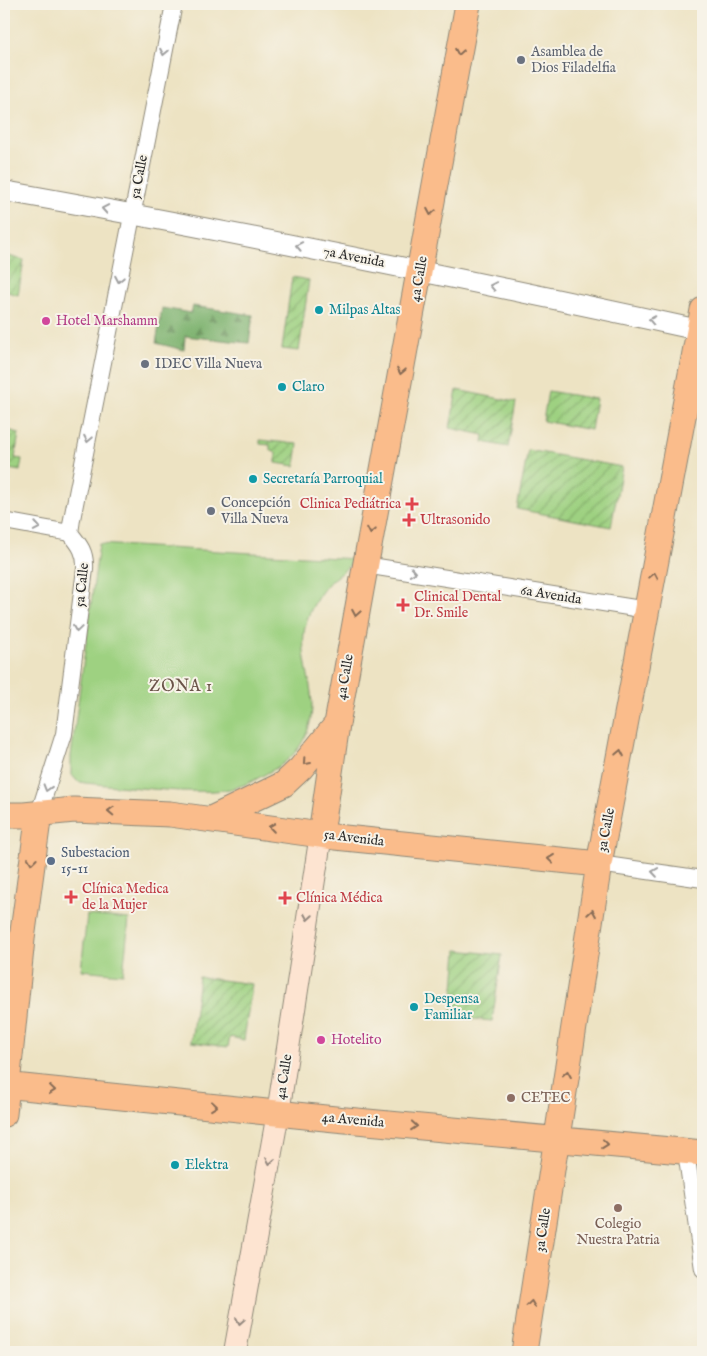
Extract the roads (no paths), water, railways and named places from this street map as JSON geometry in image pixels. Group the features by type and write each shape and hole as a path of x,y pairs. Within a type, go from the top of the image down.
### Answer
{"main road":[{"name":"4a Calle","path":"234,1352 278,1113 337,724 468,4"},
{"name":"3a Calle","path":"524,1352 599,864 702,324"},
{"path":"211,819 284,784 301,768 337,724"},
{"name":"5a Avenida","path":"4,815 24,816 74,810 170,814 321,834 599,864"},
{"name":"5a Calle","path":"4,1114 22,939 39,813"},
{"name":"4a Avenida","path":"6,1085 695,1153"}],"street":[{"name":"5a Calle","path":"39,813 64,734 85,569 86,559 83,551 70,533 174,4"},
{"name":"7a Avenida","path":"4,191 702,324"},
{"path":"4,521 70,533"},
{"name":"6a Avenida","path":"365,565 647,610"},
{"name":"5a Avenida","path":"599,864 703,879"},
{"path":"695,1153 703,1270"}],"place":[{"name":"Asamblea de Dios Filadelfia","path":"521,60"},
{"name":"Milpas Altas","path":"319,310"},
{"name":"Hotel Marshamm","path":"46,321"},
{"name":"IDEC Villa Nueva","path":"145,364"},
{"name":"Claro","path":"282,387"},
{"name":"Secretaría Parroquial","path":"253,479"},
{"name":"Clinica Pediátrica","path":"412,504"},
{"name":"Concepción Villa Nueva","path":"211,511"},
{"name":"Ultrasonido","path":"409,520"},
{"name":"Clinical Dental Dr. Smile","path":"403,605"},
{"name":"Subestacion 15-11","path":"51,861"},
{"name":"Clínica Medica de la Mujer","path":"71,897"},
{"name":"Clínica Médica","path":"285,898"},
{"name":"Despensa Familiar","path":"414,1007"},
{"name":"Hotelito","path":"321,1040"},
{"name":"CETEC","path":"511,1098"},
{"name":"Elektra","path":"175,1165"},
{"name":"Colegio Nuestra Patria","path":"618,1208"}],"district":[{"name":"ZONA 1","path":"181,687"}]}
